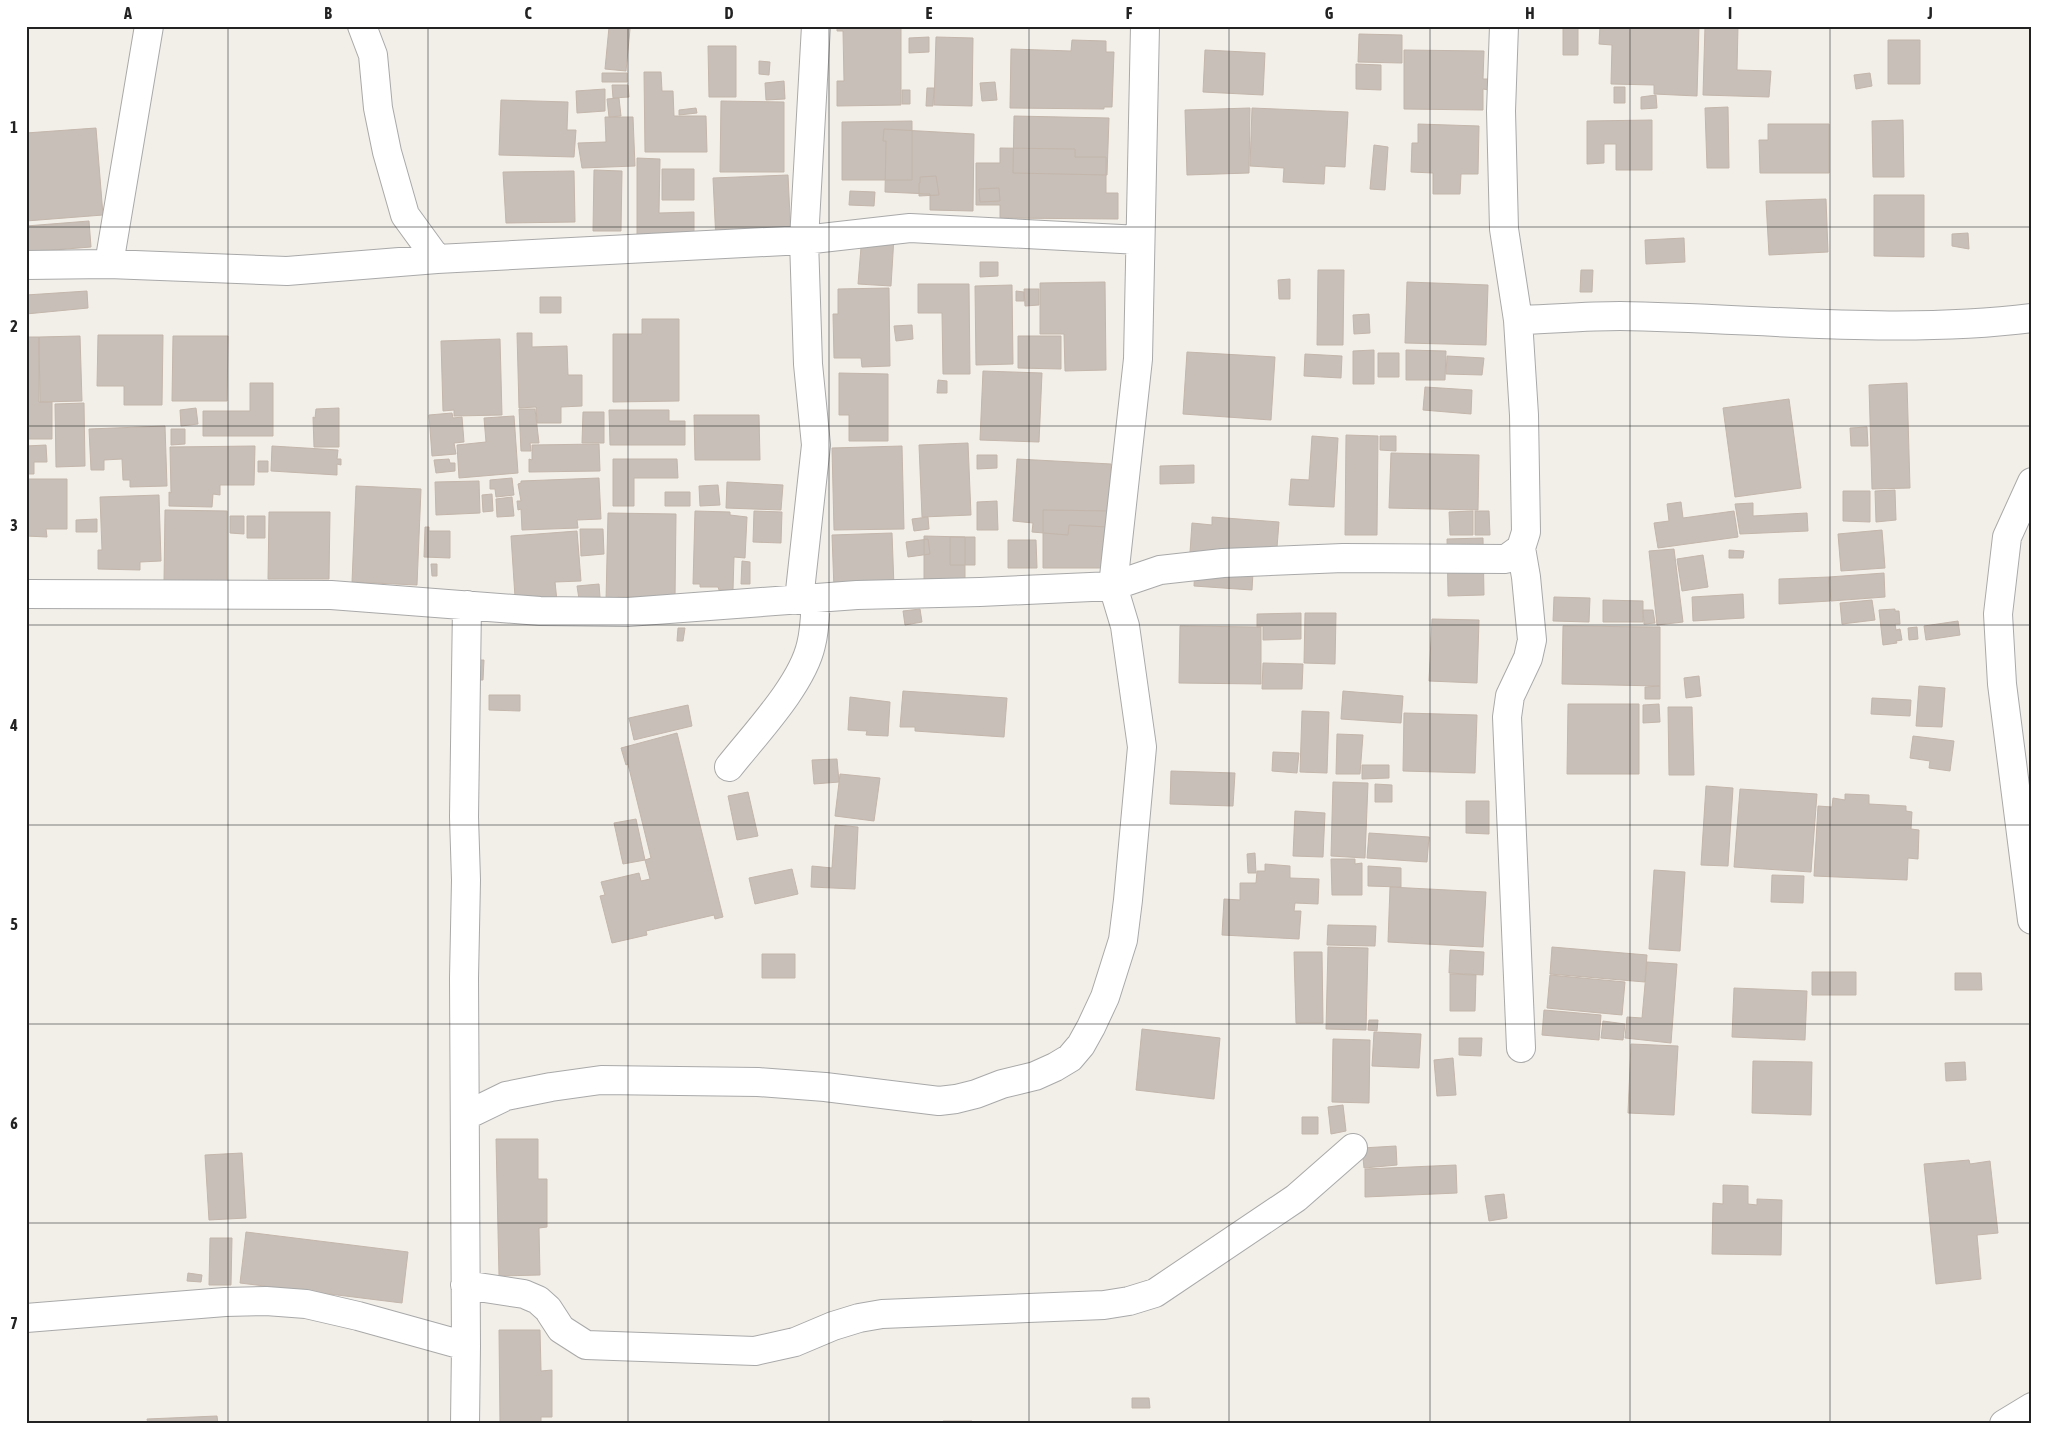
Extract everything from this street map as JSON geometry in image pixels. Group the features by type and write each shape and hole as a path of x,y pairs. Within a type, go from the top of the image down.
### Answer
{"street":[{"path":"109,264 149,26"},
{"path":"362,26 373,55 378,108 387,152 405,215 437,259"},
{"path":"729,767 782,701 798,676 811,646 808,599 816,445 808,364 804,240 816,26"},
{"path":"465,1116 506,1096 601,1080 758,1082 825,1087 939,1100 956,1099 1035,1076 1070,1058 1081,1045 1105,997 1123,940 1142,747 1126,626 1113,586 1138,359 1146,26"},
{"path":"1504,26 1501,111 1504,229 1518,320 1524,415 1526,523 1526,532 1521,548 1526,577 1532,640 1528,658 1510,696 1506,718 1521,1048"},
{"path":"26,266 109,264 287,271 437,259 804,240 910,228 1140,240"},
{"path":"1518,320 1619,316 1904,326 1993,323 2032,318"},
{"path":"2032,482 2008,537 1998,614 2002,684 2032,920"},
{"path":"26,594 331,595 540,611 628,612 857,595 1113,586 1160,570 1223,563 1343,558 1506,559 1521,548"},
{"path":"465,1424 464,978 466,880 464,817 466,605"},
{"path":"465,1285 524,1294 538,1300 548,1309 561,1329 586,1345 755,1351 795,1342 833,1326 859,1318 882,1314 1129,1302 1155,1293 1296,1198 1353,1148"},
{"path":"26,1318 225,1302 306,1304 466,1346"},
{"path":"2004,1424 2032,1407"}],"building":[{"path":"837,26 901,26 901,105 837,106 837,81 844,81 843,31 837,31"},
{"path":"1563,26 1578,26 1578,55 1563,55"},
{"path":"1600,26 1699,26 1697,96 1654,94 1654,85 1611,84 1612,45 1599,44"},
{"path":"1705,26 1738,26 1737,70 1771,71 1769,97 1703,95"},
{"path":"609,27 630,29 626,71 605,69"},
{"path":"1359,34 1402,35 1402,63 1358,62"},
{"path":"929,37 929,52 909,53 909,38"},
{"path":"936,37 973,38 972,106 934,105"},
{"path":"1072,40 1106,41 1106,52 1114,52 1112,107 1104,107 1104,109 1010,108 1011,49 1071,51"},
{"path":"1888,40 1920,40 1920,84 1888,84"},
{"path":"708,46 736,46 736,97 709,97"},
{"path":"1205,50 1265,53 1263,95 1203,92"},
{"path":"1404,50 1484,51 1483,79 1489,79 1489,90 1483,89 1483,110 1404,109"},
{"path":"759,61 770,62 769,75 759,74"},
{"path":"1356,64 1381,65 1381,90 1356,89"},
{"path":"644,72 661,72 662,91 673,91 674,116 706,116 707,152 645,152"},
{"path":"602,73 627,73 627,82 602,82"},
{"path":"1870,73 1872,86 1856,89 1854,75"},
{"path":"784,81 785,99 766,100 765,83"},
{"path":"995,82 997,100 982,101 980,83"},
{"path":"612,85 628,85 629,97 613,98"},
{"path":"1614,87 1625,87 1625,103 1614,103"},
{"path":"927,88 934,88 933,106 926,106"},
{"path":"605,89 605,111 577,113 576,91"},
{"path":"902,90 910,90 910,104 902,104"},
{"path":"1656,95 1657,108 1641,109 1641,97"},
{"path":"619,98 621,116 609,117 607,99"},
{"path":"501,100 568,102 567,130 576,130 574,157 499,155"},
{"path":"721,101 784,102 784,172 720,172"},
{"path":"1728,107 1729,168 1707,168 1705,108"},
{"path":"696,108 697,113 679,115 679,110"},
{"path":"1250,108 1249,173 1187,175 1185,110"},
{"path":"1252,108 1348,112 1345,167 1325,166 1324,184 1283,182 1284,168 1250,166"},
{"path":"1014,116 1109,118 1107,175 1013,173"},
{"path":"605,117 633,117 635,166 582,168 578,143 606,142"},
{"path":"1652,120 1652,170 1616,170 1616,144 1604,144 1604,163 1587,164 1587,121"},
{"path":"1903,120 1904,177 1873,177 1872,121"},
{"path":"912,121 912,180 842,180 842,122"},
{"path":"1418,124 1479,126 1478,174 1461,174 1460,194 1433,194 1433,173 1411,172 1412,143 1418,143"},
{"path":"1768,124 1829,124 1829,173 1760,173 1759,140 1768,140"},
{"path":"96,128 103,215 26,221 26,133"},
{"path":"884,129 974,134 973,211 930,210 930,194 885,192 886,141 883,141"},
{"path":"1374,145 1388,147 1385,190 1370,189"},
{"path":"1000,148 1075,149 1075,157 1106,157 1106,193 1118,193 1118,219 1000,218 1000,205 976,205 976,163 1000,163"},
{"path":"637,158 660,159 659,213 694,212 694,237 637,237"},
{"path":"662,169 694,169 694,200 662,200"},
{"path":"594,170 622,171 621,231 593,231"},
{"path":"574,171 575,222 506,223 503,172"},
{"path":"788,175 791,237 716,241 713,178"},
{"path":"936,176 939,195 919,196 920,177"},
{"path":"999,188 1000,201 980,202 979,189"},
{"path":"850,191 875,192 874,206 849,205"},
{"path":"1874,195 1924,195 1924,257 1874,256"},
{"path":"1826,199 1828,252 1769,255 1766,201"},
{"path":"89,221 91,247 28,252 26,226"},
{"path":"1968,233 1969,249 1952,246 1952,234"},
{"path":"862,235 894,237 891,286 858,284"},
{"path":"1684,238 1685,262 1646,264 1645,240"},
{"path":"980,262 998,262 998,276 980,277"},
{"path":"1318,270 1344,270 1343,345 1317,345"},
{"path":"1581,270 1593,270 1592,292 1580,292"},
{"path":"1290,279 1290,299 1279,299 1278,280"},
{"path":"1105,282 1106,370 1065,371 1064,334 1040,334 1040,283"},
{"path":"1407,282 1488,285 1486,345 1405,343"},
{"path":"918,284 969,284 970,374 943,374 942,313 918,313"},
{"path":"1012,285 1013,364 976,365 975,286"},
{"path":"889,288 890,366 862,367 861,358 834,358 833,314 838,314 838,289"},
{"path":"1024,289 1039,289 1039,305 1025,306"},
{"path":"87,291 88,308 26,314 26,295"},
{"path":"1016,291 1024,292 1024,301 1016,301"},
{"path":"540,297 561,297 561,313 540,313"},
{"path":"1369,314 1370,333 1354,334 1353,315"},
{"path":"642,319 679,319 679,401 613,402 613,334 642,334"},
{"path":"912,325 913,339 896,341 894,326"},
{"path":"517,333 532,333 532,347 567,346 568,375 582,375 582,406 561,407 561,423 537,423 536,407 519,408"},
{"path":"98,335 163,335 162,405 124,405 124,386 97,386"},
{"path":"80,336 82,401 40,402 39,337"},
{"path":"173,336 228,336 227,401 172,401"},
{"path":"1018,336 1061,336 1061,369 1018,368"},
{"path":"26,337 39,337 39,402 52,402 52,439 26,439"},
{"path":"500,339 502,415 454,416 454,410 443,411 441,341"},
{"path":"1374,350 1374,384 1353,384 1353,351"},
{"path":"1406,350 1446,351 1445,380 1406,380"},
{"path":"1187,352 1275,357 1271,420 1183,414"},
{"path":"1378,353 1399,353 1399,377 1378,377"},
{"path":"1305,354 1342,356 1341,378 1304,376"},
{"path":"1447,356 1484,358 1482,375 1446,374"},
{"path":"983,371 1042,373 1039,442 980,440"},
{"path":"839,373 888,374 888,441 849,441 849,415 839,415"},
{"path":"938,380 947,381 947,393 937,393"},
{"path":"250,383 273,383 273,436 203,436 203,411 250,411"},
{"path":"1907,383 1910,488 1872,489 1869,385"},
{"path":"1425,387 1472,390 1471,414 1423,410"},
{"path":"1789,399 1801,488 1735,497 1723,408"},
{"path":"84,403 85,466 56,467 55,404"},
{"path":"196,408 198,424 181,426 180,410"},
{"path":"339,408 339,447 314,447 313,417 315,418 316,409"},
{"path":"519,409 535,409 539,443 530,443 531,451 521,451"},
{"path":"609,410 669,410 669,421 685,421 685,445 610,445"},
{"path":"583,412 604,412 604,443 582,443"},
{"path":"452,413 453,418 462,417 464,442 454,443 456,454 432,456 429,415"},
{"path":"694,415 759,415 760,460 695,460"},
{"path":"514,416 518,473 459,478 457,445 486,442 484,418"},
{"path":"165,426 167,486 130,487 130,480 123,480 122,459 104,460 104,470 91,470 89,429"},
{"path":"1867,427 1868,446 1851,446 1850,428"},
{"path":"171,429 185,429 185,444 171,445"},
{"path":"1346,435 1378,436 1377,535 1345,535"},
{"path":"1312,436 1338,438 1334,507 1289,505 1291,479 1309,480"},
{"path":"1380,436 1396,436 1396,451 1380,450"},
{"path":"968,443 971,515 922,517 919,445"},
{"path":"599,444 600,471 529,472 529,459 532,460 532,445"},
{"path":"46,445 47,462 34,462 34,474 26,474 26,446"},
{"path":"255,446 254,485 220,485 220,495 213,494 212,507 169,506 169,492 171,493 170,447"},
{"path":"272,446 338,450 337,459 341,459 341,465 337,464 337,475 271,471"},
{"path":"902,446 904,529 834,530 832,448"},
{"path":"1391,453 1479,455 1478,510 1389,508"},
{"path":"977,455 997,455 997,468 977,469"},
{"path":"449,459 450,463 455,463 455,471 436,473 434,460"},
{"path":"613,459 677,459 678,478 634,478 634,506 613,506"},
{"path":"1017,459 1111,464 1108,527 1069,525 1068,535 1032,532 1033,523 1013,521"},
{"path":"258,461 268,461 268,472 258,472"},
{"path":"1194,465 1194,483 1160,484 1160,466"},
{"path":"512,478 514,495 496,497 495,489 490,489 490,480"},
{"path":"599,478 601,519 577,520 578,528 522,530 521,509 518,510 517,501 521,501 518,484 521,481"},
{"path":"26,479 67,479 67,529 46,529 47,537 26,536"},
{"path":"479,481 480,513 436,515 435,482"},
{"path":"727,482 783,485 781,510 726,508"},
{"path":"718,485 720,505 700,506 699,486"},
{"path":"356,486 421,489 417,585 352,582"},
{"path":"1895,490 1896,520 1876,522 1875,491"},
{"path":"1843,491 1870,491 1870,522 1843,521"},
{"path":"665,492 690,492 690,506 665,506"},
{"path":"492,494 493,511 483,512 482,495"},
{"path":"159,495 161,561 140,562 140,570 98,569 98,550 102,550 100,497"},
{"path":"512,497 514,516 497,517 496,499"},
{"path":"997,501 998,530 977,530 977,502"},
{"path":"1681,502 1683,518 1734,511 1738,537 1658,548 1654,523 1669,521 1667,504"},
{"path":"1753,503 1753,516 1807,513 1808,531 1740,534 1735,504"},
{"path":"165,510 227,511 227,582 164,582"},
{"path":"1043,510 1114,511 1113,568 1043,568"},
{"path":"695,511 730,512 730,515 747,517 745,558 734,557 733,590 719,590 718,587 700,587 700,584 693,584"},
{"path":"754,511 782,512 781,543 753,542"},
{"path":"1473,511 1473,535 1450,535 1449,512"},
{"path":"1475,511 1489,511 1490,535 1475,535"},
{"path":"269,512 330,512 329,579 268,579"},
{"path":"608,513 676,514 675,599 667,597 618,597 618,601 606,601"},
{"path":"230,516 244,516 244,534 230,533"},
{"path":"247,516 265,516 265,538 247,538"},
{"path":"928,517 929,529 914,531 912,519"},
{"path":"1212,517 1279,522 1275,573 1253,572 1252,590 1194,586 1195,567 1189,567 1192,523 1212,525"},
{"path":"97,519 97,532 76,532 76,520"},
{"path":"425,527 429,527 429,531 450,531 450,558 424,557"},
{"path":"580,529 603,529 604,554 581,556"},
{"path":"1882,530 1885,568 1841,571 1838,534"},
{"path":"577,531 581,581 555,582 557,601 533,603 532,596 515,597 511,536"},
{"path":"892,533 894,587 834,589 832,535"},
{"path":"924,536 965,537 965,580 924,579"},
{"path":"950,537 975,537 975,565 950,565"},
{"path":"1483,538 1484,595 1448,596 1447,539"},
{"path":"928,539 930,554 908,557 906,542"},
{"path":"1008,540 1036,540 1037,568 1008,568"},
{"path":"1674,549 1683,622 1657,625 1649,551"},
{"path":"1729,550 1744,551 1743,558 1729,558"},
{"path":"1703,555 1708,587 1682,591 1677,559"},
{"path":"742,561 750,562 750,584 741,584"},
{"path":"431,564 437,564 437,576 432,576"},
{"path":"1884,573 1885,597 1831,601 1829,577"},
{"path":"1829,577 1830,601 1779,604 1779,579"},
{"path":"599,584 600,597 579,599 577,586"},
{"path":"1743,594 1744,618 1693,621 1692,597"},
{"path":"1554,597 1590,598 1589,622 1553,621"},
{"path":"1603,600 1643,601 1643,622 1603,622"},
{"path":"1872,600 1875,620 1842,624 1840,603"},
{"path":"920,609 922,622 905,625 903,611"},
{"path":"1895,609 1895,611 1899,611 1900,624 1895,624 1896,630 1900,629 1902,640 1896,641 1897,643 1883,645 1879,610"},
{"path":"1643,610 1653,610 1655,623 1644,624"},
{"path":"1301,613 1301,639 1263,640 1263,626 1257,627 1257,614"},
{"path":"1305,613 1336,613 1335,664 1304,663"},
{"path":"1432,619 1479,620 1477,683 1429,681"},
{"path":"1958,621 1960,635 1926,640 1924,626"},
{"path":"1180,626 1261,627 1261,684 1179,683"},
{"path":"1563,626 1660,627 1660,686 1562,684"},
{"path":"1917,627 1918,639 1909,640 1908,628"},
{"path":"678,628 685,628 683,641 677,641"},
{"path":"471,660 484,660 483,680 471,680"},
{"path":"1263,663 1303,664 1302,689 1262,689"},
{"path":"1699,676 1701,696 1686,698 1684,678"},
{"path":"1660,686 1660,699 1645,699 1645,687"},
{"path":"1919,686 1945,688 1942,727 1916,726"},
{"path":"903,691 1007,698 1004,737 915,731 915,727 900,727"},
{"path":"1343,691 1403,696 1401,723 1341,719"},
{"path":"489,695 520,695 520,711 489,710"},
{"path":"850,697 890,702 888,736 866,735 867,731 848,730"},
{"path":"1872,698 1911,700 1910,716 1871,714"},
{"path":"1568,704 1639,704 1639,774 1567,774"},
{"path":"1659,704 1660,722 1643,723 1643,705"},
{"path":"688,705 692,726 634,740 629,718"},
{"path":"1668,707 1692,707 1694,775 1669,775"},
{"path":"1302,711 1329,712 1327,773 1300,772"},
{"path":"1404,713 1477,715 1475,773 1403,771"},
{"path":"677,733 723,917 715,919 714,915 646,931 647,935 612,943 600,896 605,895 601,882 639,873 641,881 650,879 645,860 651,858 628,764 626,765 621,748"},
{"path":"1337,734 1363,735 1360,774 1336,774"},
{"path":"1913,736 1954,741 1950,771 1929,768 1930,761 1910,758"},
{"path":"1273,752 1299,753 1297,773 1272,771"},
{"path":"837,759 839,782 814,784 812,760"},
{"path":"1362,765 1389,765 1389,778 1362,779"},
{"path":"1171,771 1235,773 1233,806 1170,804"},
{"path":"840,774 880,778 874,821 835,816"},
{"path":"1333,782 1368,783 1365,858 1331,856"},
{"path":"1375,784 1392,785 1392,802 1375,802"},
{"path":"1706,786 1733,788 1728,866 1701,865"},
{"path":"1740,789 1817,794 1811,872 1734,867"},
{"path":"748,792 758,836 737,840 728,796"},
{"path":"1845,794 1869,795 1869,804 1906,806 1906,811 1912,812 1911,829 1919,830 1918,859 1908,858 1907,880 1814,876 1818,806 1832,807 1833,798 1845,800"},
{"path":"1466,801 1489,801 1489,834 1466,833"},
{"path":"1295,811 1325,813 1323,857 1293,856"},
{"path":"636,819 645,860 623,864 614,823"},
{"path":"835,825 858,827 855,889 811,887 812,866 832,868"},
{"path":"1369,833 1429,837 1427,862 1367,858"},
{"path":"1255,853 1256,873 1248,873 1247,854"},
{"path":"1331,859 1355,859 1355,864 1362,863 1362,895 1332,895"},
{"path":"1265,864 1290,866 1290,878 1319,879 1318,904 1295,903 1294,911 1301,911 1299,939 1222,935 1224,899 1240,900 1240,883 1256,883 1257,871 1265,871"},
{"path":"1368,866 1401,868 1401,887 1368,886"},
{"path":"792,869 798,894 755,904 749,878"},
{"path":"1654,870 1685,872 1680,951 1649,949"},
{"path":"1772,875 1804,876 1803,903 1771,902"},
{"path":"1390,887 1486,892 1483,947 1388,942"},
{"path":"1328,925 1376,926 1375,946 1327,945"},
{"path":"1328,947 1368,948 1366,1030 1326,1029"},
{"path":"1552,947 1647,955 1645,982 1550,974"},
{"path":"1450,950 1484,952 1483,975 1449,973"},
{"path":"1294,952 1322,952 1323,1023 1296,1023"},
{"path":"762,954 795,954 795,978 762,978"},
{"path":"1647,962 1677,964 1671,1043 1625,1038 1627,1017 1642,1018"},
{"path":"1812,972 1856,972 1856,995 1812,995"},
{"path":"1955,973 1981,973 1982,990 1955,990"},
{"path":"1450,974 1476,975 1475,1011 1450,1011"},
{"path":"1550,975 1625,982 1622,1015 1547,1008"},
{"path":"1734,988 1807,991 1805,1040 1732,1037"},
{"path":"1544,1010 1601,1015 1599,1040 1542,1035"},
{"path":"1369,1020 1378,1020 1377,1031 1368,1030"},
{"path":"1603,1021 1625,1024 1623,1040 1601,1038"},
{"path":"1142,1029 1220,1038 1214,1099 1136,1090"},
{"path":"1374,1032 1421,1034 1419,1068 1372,1066"},
{"path":"1459,1038 1482,1038 1481,1056 1459,1055"},
{"path":"1333,1039 1370,1040 1369,1103 1332,1102"},
{"path":"1631,1044 1678,1046 1674,1115 1628,1113"},
{"path":"1453,1058 1456,1095 1437,1096 1434,1060"},
{"path":"1753,1061 1812,1062 1811,1115 1752,1113"},
{"path":"1965,1062 1966,1080 1946,1081 1945,1063"},
{"path":"1343,1105 1346,1131 1331,1134 1328,1107"},
{"path":"1302,1117 1318,1117 1318,1134 1302,1134"},
{"path":"496,1139 538,1139 538,1179 547,1179 547,1227 539,1228 540,1275 499,1276"},
{"path":"1396,1146 1397,1165 1364,1168 1362,1148"},
{"path":"242,1153 246,1218 209,1220 205,1155"},
{"path":"1969,1160 1970,1164 1990,1161 1998,1233 1977,1235 1981,1279 1936,1284 1924,1164"},
{"path":"1456,1165 1457,1193 1365,1197 1365,1169"},
{"path":"1723,1185 1748,1186 1748,1204 1757,1205 1757,1199 1782,1200 1781,1255 1712,1254 1713,1203 1723,1204"},
{"path":"1504,1194 1507,1218 1489,1221 1485,1196"},
{"path":"246,1232 408,1252 402,1303 240,1283"},
{"path":"210,1238 232,1238 231,1285 209,1285"},
{"path":"188,1273 202,1275 201,1282 187,1281"},
{"path":"499,1330 540,1330 541,1371 552,1370 552,1417 541,1417 541,1424 500,1424"},
{"path":"1132,1398 1149,1398 1150,1408 1132,1408"},
{"path":"217,1416 218,1424 148,1424 147,1419"},
{"path":"943,1421 972,1421 972,1424 943,1424"}]}
